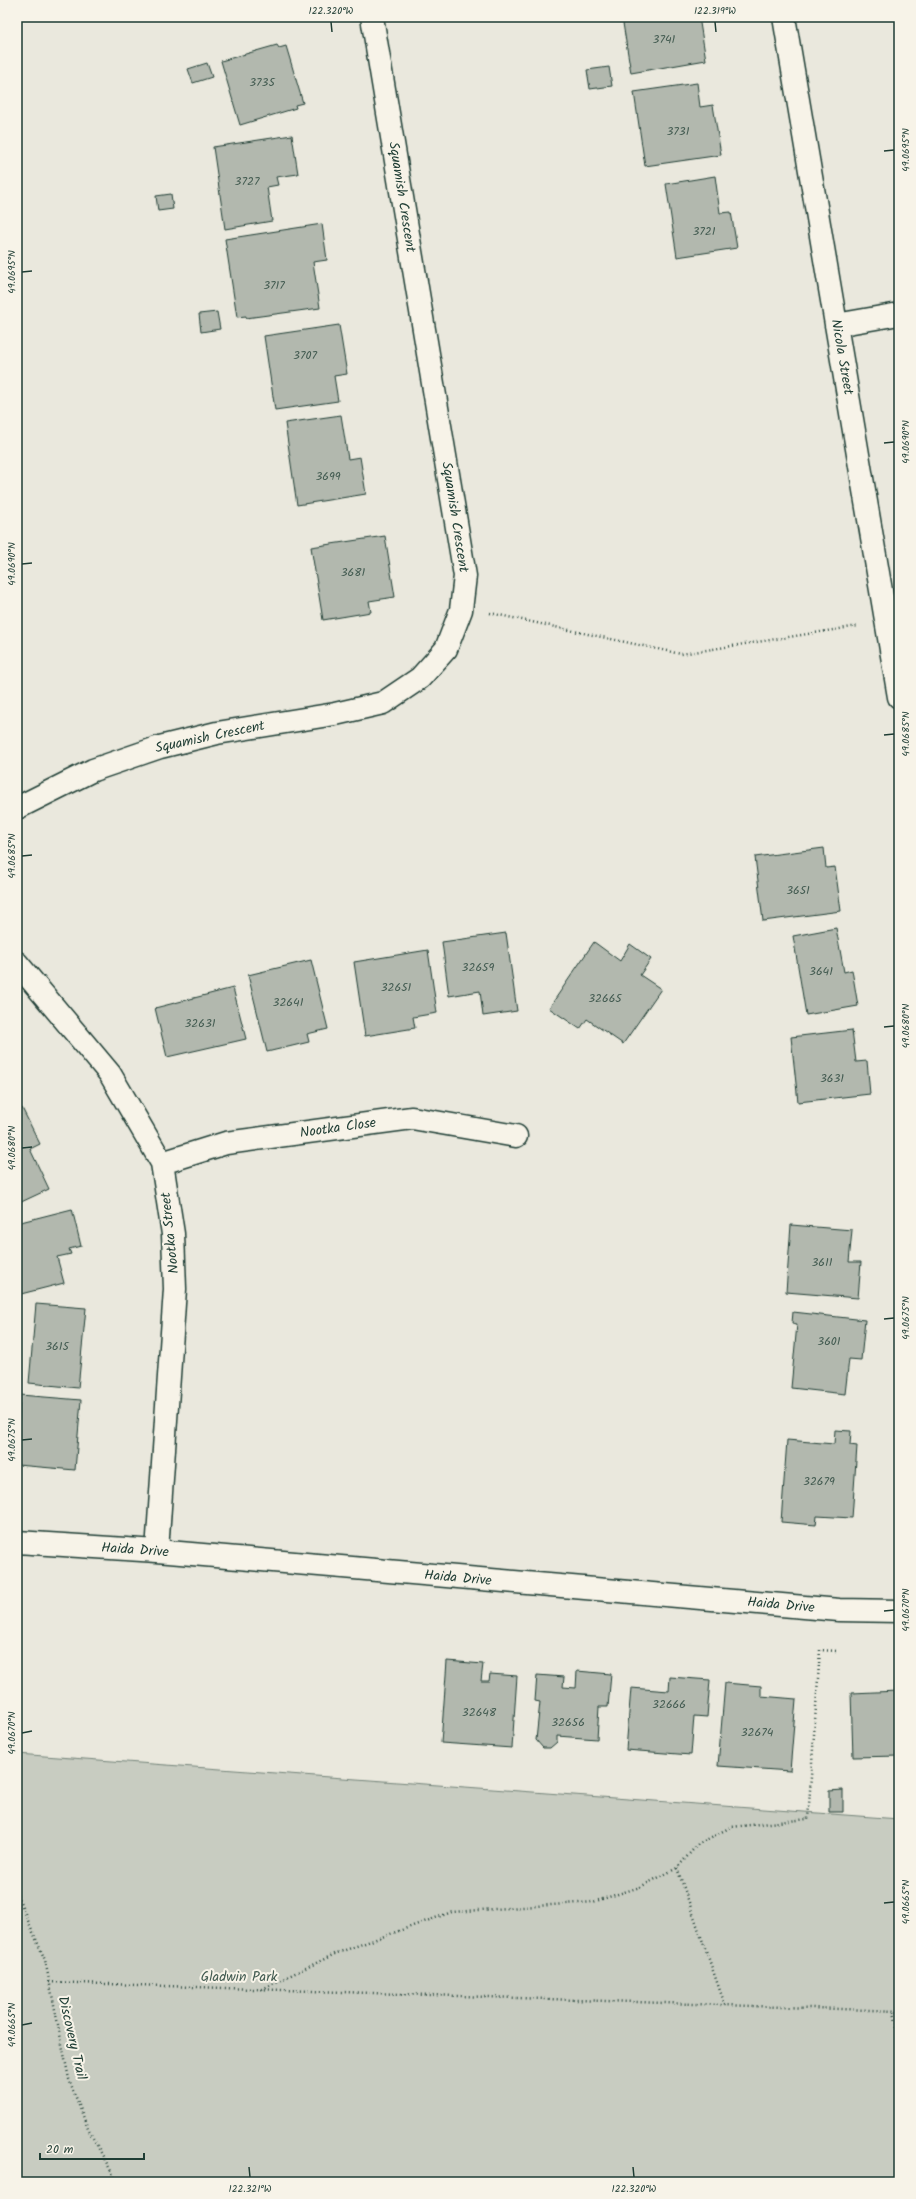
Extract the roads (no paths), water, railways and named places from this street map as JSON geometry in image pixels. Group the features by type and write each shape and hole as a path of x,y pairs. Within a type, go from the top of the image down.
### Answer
{"street":[{"name":"Squamish Crescent","path":"17,808 93,770 160,746 217,733 335,714 383,703 420,678 446,648 461,610 465,576 372,17"},
{"name":"Nicola Street","path":"784,17 899,697"},
{"path":"836,325 899,314"},
{"name":"Nootka Street","path":"17,963 110,1074 162,1163 173,1234 175,1289 157,1551"},
{"name":"Nootka Close","path":"162,1163 226,1143 412,1118 516,1136"},
{"name":"Haida Drive","path":"17,1542 157,1551 839,1610 899,1611"}],"park label":[{"name":"Gladwin Park","path":"239,1977"}]}
